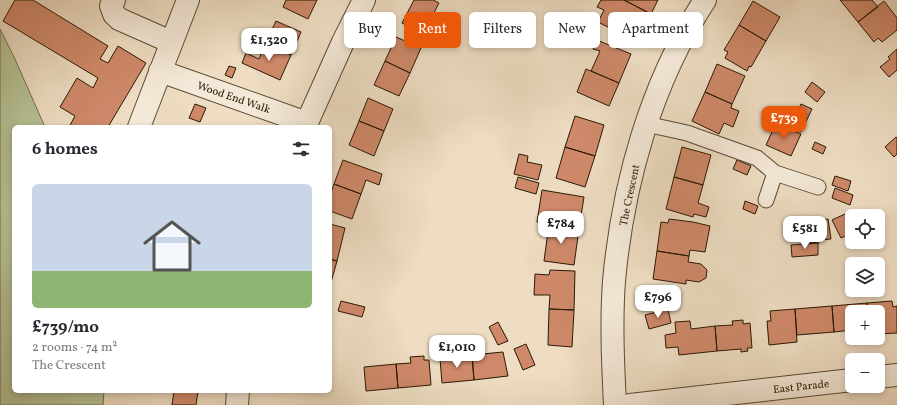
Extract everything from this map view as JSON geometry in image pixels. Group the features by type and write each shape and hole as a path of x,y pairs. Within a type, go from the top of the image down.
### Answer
{"street":[{"path":"114,0 111,6 114,14 119,19 171,42"},
{"path":"140,125 188,0"},
{"path":"306,125 343,42 364,0"},
{"name":"The Crescent","path":"615,405 612,347 614,281 628,190 646,124 663,80 690,23 705,0"},
{"name":"Wood End Walk","path":"160,71 306,125"},
{"path":"885,376 897,375"},
{"name":"East Parade","path":"630,405 845,381"},
{"path":"236,405 238,393"}],"lane":[{"path":"646,124 688,133 758,158 775,173 818,187"},
{"path":"766,200 775,173"}],"green space":[{"path":"0,29 44,125 12,125 12,393 104,393 103,405 0,405"}],"building":[{"path":"15,0 33,0 108,46 100,59 108,63 118,46 146,63 109,125 70,125 75,116 60,107 77,78 93,88 98,78 3,21"},
{"path":"286,0 317,0 308,19 283,7"},
{"path":"414,0 433,0 439,3 434,12 408,12"},
{"path":"601,0 624,0 647,12 608,12 608,27 600,23 600,18 604,10 597,7"},
{"path":"624,0 658,0 652,12 647,12"},
{"path":"840,0 872,0 878,7 858,22"},
{"path":"753,1 780,17 766,41 739,25"},
{"path":"884,1 897,18 897,30 882,42 878,38 874,42 858,22"},
{"path":"276,21 301,32 291,55 265,44"},
{"path":"739,25 766,41 751,67 749,66 747,71 725,58 728,52 724,50"},
{"path":"396,37 404,41 404,48 421,48 410,73 385,61 391,48 396,48"},
{"path":"600,41 608,45 608,48 616,48 631,54 619,83 591,71 600,51 593,49 600,48"},
{"path":"265,44 291,55 280,80 242,63 246,53 259,59"},
{"path":"897,49 897,70 889,77 880,67 890,59 888,57"},
{"path":"385,61 410,73 399,96 374,85"},
{"path":"717,64 745,76 732,104 705,92"},
{"path":"229,66 236,68 232,78 225,75"},
{"path":"586,69 619,83 609,106 577,92"},
{"path":"812,82 825,92 817,102 805,92"},
{"path":"705,92 732,104 731,108 739,111 733,127 724,123 719,134 692,121"},
{"path":"368,98 393,109 384,131 359,121"},
{"path":"195,104 206,108 200,122 189,118"},
{"path":"801,104 812,109 801,132 790,127"},
{"path":"575,116 604,125 595,156 565,147"},
{"path":"359,121 384,131 374,156 349,145"},
{"path":"776,123 801,134 791,156 766,145"},
{"path":"896,137 897,154 894,157 885,147"},
{"path":"815,142 826,147 823,154 812,149"},
{"path":"565,147 595,156 585,187 556,178"},
{"path":"682,147 711,155 703,185 674,177"},
{"path":"519,154 528,156 527,162 542,165 538,180 514,174"},
{"path":"343,160 382,174 379,185 366,180 361,194 334,184"},
{"path":"737,160 751,166 747,175 733,169"},
{"path":"835,176 851,181 848,191 832,185"},
{"path":"518,177 539,183 536,194 515,188"},
{"path":"674,177 703,185 698,203 709,207 706,217 694,214 693,217 666,209"},
{"path":"334,184 361,194 352,219 332,212 332,190"},
{"path":"835,188 853,195 850,205 832,198"},
{"path":"542,190 584,197 579,229 537,222"},
{"path":"745,201 758,206 755,214 743,209"},
{"path":"845,214 845,236 841,238 832,220"},
{"path":"669,219 710,226 705,252 690,250 689,256 657,251 661,222 668,223"},
{"path":"828,219 831,239 821,240 818,220"},
{"path":"788,221 800,227 795,236 783,230"},
{"path":"549,224 579,229 574,265 544,261"},
{"path":"332,225 345,228 337,261 332,260"},
{"path":"820,234 820,242 810,243 809,235"},
{"path":"818,243 818,255 792,257 791,245"},
{"path":"657,251 689,256 688,262 701,264 707,270 706,278 699,282 686,280 686,284 653,279"},
{"path":"332,260 337,261 332,279"},
{"path":"550,270 575,271 574,310 549,309 550,295 534,295 535,274 549,275"},
{"path":"341,301 365,307 362,317 338,311"},
{"path":"892,301 893,307 897,306 897,333 885,334 885,305 867,305 867,303"},
{"path":"867,303 867,305 845,305 845,331 834,332 832,306"},
{"path":"832,306 834,332 797,335 795,309"},
{"path":"549,309 574,310 572,347 548,345"},
{"path":"668,309 671,323 649,329 645,315"},
{"path":"795,309 797,342 769,345 767,321 771,321 770,311"},
{"path":"743,320 743,324 750,323 752,348 747,348 748,351 741,352 741,349 717,351 715,326 733,325 732,321"},
{"path":"690,321 691,329 715,326 717,351 679,355 678,347 666,348 665,335 676,333 675,322"},
{"path":"498,322 508,341 498,345 489,327"},
{"path":"526,344 535,365 523,370 514,349"},
{"path":"503,352 508,376 474,380 472,355"},
{"path":"472,355 474,380 442,383 440,359"},
{"path":"424,356 424,360 429,360 431,385 398,388 396,364 411,363 410,357"},
{"path":"396,364 398,388 366,391 364,367"},
{"path":"174,393 198,393 196,405 172,405"}]}
